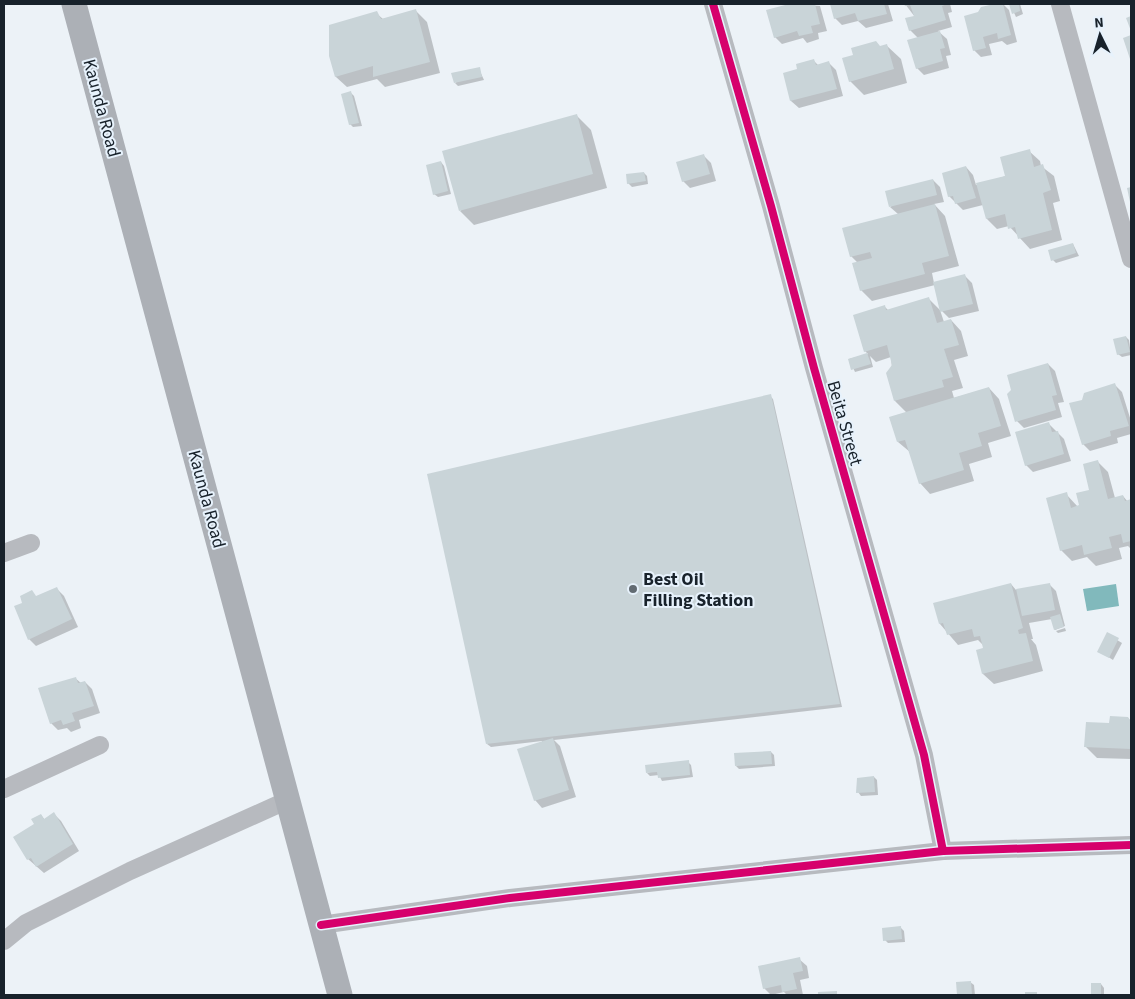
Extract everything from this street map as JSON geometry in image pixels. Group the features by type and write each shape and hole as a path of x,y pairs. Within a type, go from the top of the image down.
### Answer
{"main road":[{"name":"Kaunda Road","path":"74,4 340,995"}],"street":[{"name":"Beita Street","path":"713,4 772,206 814,368 924,755 943,851"},
{"path":"1060,4 1131,259"},
{"path":"4,553 31,543"},
{"path":"4,789 100,745"},
{"path":"4,942 26,923 130,871 288,800"},
{"path":"321,926 510,898 943,851 1131,845"}],"water":[{"path":"1116,584 1119,606 1087,611 1083,589"}],"building":[{"path":"789,4 815,4 820,24 811,26 813,33 799,36 797,31 774,38 766,10"},
{"path":"830,4 884,4 887,14 858,21 855,13 834,19"},
{"path":"904,4 947,4 942,6 946,20 909,31 905,18 914,16 910,5 905,6"},
{"path":"1003,4 1011,35 998,39 997,33 983,37 986,48 973,51 964,16 978,12 981,7"},
{"path":"1009,4 1019,4 1020,11 1012,14"},
{"path":"416,9 430,62 373,77 373,66 335,77 329,56 329,25 377,11 381,19"},
{"path":"1131,16 1131,31 1126,18"},
{"path":"940,31 945,48 940,49 943,61 916,69 907,40"},
{"path":"1131,35 1131,62 1123,38"},
{"path":"876,41 880,46 887,44 894,69 849,82 842,58 853,55 851,48"},
{"path":"814,59 816,65 829,61 837,89 790,101 783,73 797,69 796,64"},
{"path":"480,67 482,77 454,83 451,73"},
{"path":"351,91 359,123 349,125 341,94"},
{"path":"577,114 593,174 459,211 442,151"},
{"path":"1030,149 1034,167 1043,164 1051,190 1043,193 1052,230 1018,239 1015,227 1008,229 1005,214 986,219 976,183 1005,176 1000,157"},
{"path":"704,154 710,174 682,182 676,162"},
{"path":"441,161 448,191 433,195 426,165"},
{"path":"966,166 976,198 955,204 953,196 948,197 942,173"},
{"path":"644,172 646,181 627,184 626,174"},
{"path":"933,179 937,195 889,207 885,191"},
{"path":"1131,187 1131,202 1130,202 1127,188"},
{"path":"935,204 949,256 922,263 925,274 860,291 852,263 872,258 870,252 850,257 842,228"},
{"path":"1073,243 1076,253 1051,261 1048,250"},
{"path":"965,274 973,304 940,312 933,282"},
{"path":"929,297 937,323 951,319 959,345 944,349 953,377 942,380 944,387 894,401 886,373 892,365 887,345 864,352 853,315 885,305 886,310"},
{"path":"1126,336 1130,352 1117,355 1113,339"},
{"path":"867,353 871,364 851,370 848,359"},
{"path":"1048,363 1057,395 1052,396 1056,410 1015,422 1007,394 1011,390 1007,375"},
{"path":"1115,383 1129,426 1110,431 1111,436 1082,445 1069,403 1082,400 1084,393"},
{"path":"989,387 1001,426 978,433 982,446 959,453 964,470 919,484 905,440 897,442 889,417"},
{"name":"Best Oil Filling Station","path":"771,394 840,704 486,744 427,474"},
{"path":"1049,422 1052,432 1058,431 1064,454 1025,466 1015,432"},
{"path":"1098,460 1108,499 1123,495 1125,501 1131,499 1131,541 1123,543 1121,534 1109,537 1112,548 1084,555 1082,545 1060,551 1046,498 1067,492 1071,508 1079,505 1076,493 1089,490 1083,464"},
{"path":"1011,583 1023,628 1018,630 1019,634 1026,633 1033,661 982,674 976,650 983,648 980,636 974,637 972,629 947,635 943,623 939,624 933,603"},
{"path":"1050,583 1055,610 1022,616 1016,589"},
{"path":"57,587 72,619 28,640 14,606 22,603 20,596 32,590 36,596"},
{"path":"1060,614 1064,627 1054,630 1050,617"},
{"path":"1107,632 1119,638 1109,658 1097,652"},
{"path":"76,677 78,683 85,681 94,706 72,713 75,721 63,725 61,720 50,724 38,688"},
{"path":"1110,716 1128,717 1131,722 1131,749 1084,747 1086,722 1109,723"},
{"path":"553,738 569,790 534,801 517,749"},
{"path":"771,751 772,764 735,766 734,753"},
{"path":"689,760 690,775 658,778 657,772 646,773 645,765"},
{"path":"874,776 875,792 856,793 857,778"},
{"path":"54,812 73,844 36,867 31,858 27,860 13,837 34,824 31,819 41,814 44,819"},
{"path":"901,926 902,939 883,941 882,928"},
{"path":"800,957 803,971 793,973 797,989 782,992 781,985 763,989 758,966"},
{"path":"971,981 972,995 957,995 956,982"},
{"path":"1091,983 1101,983 1101,995 1091,995"},
{"path":"837,991 837,995 818,995 818,992"},
{"path":"1025,992 1037,992 1037,995 1025,995"}],"cycle path":[{"path":"713,4 924,755 943,851"},
{"path":"321,925 510,898 943,851 1131,845"}],"place":[{"name":"Best Oil Filling Station","path":"633,589"}]}
